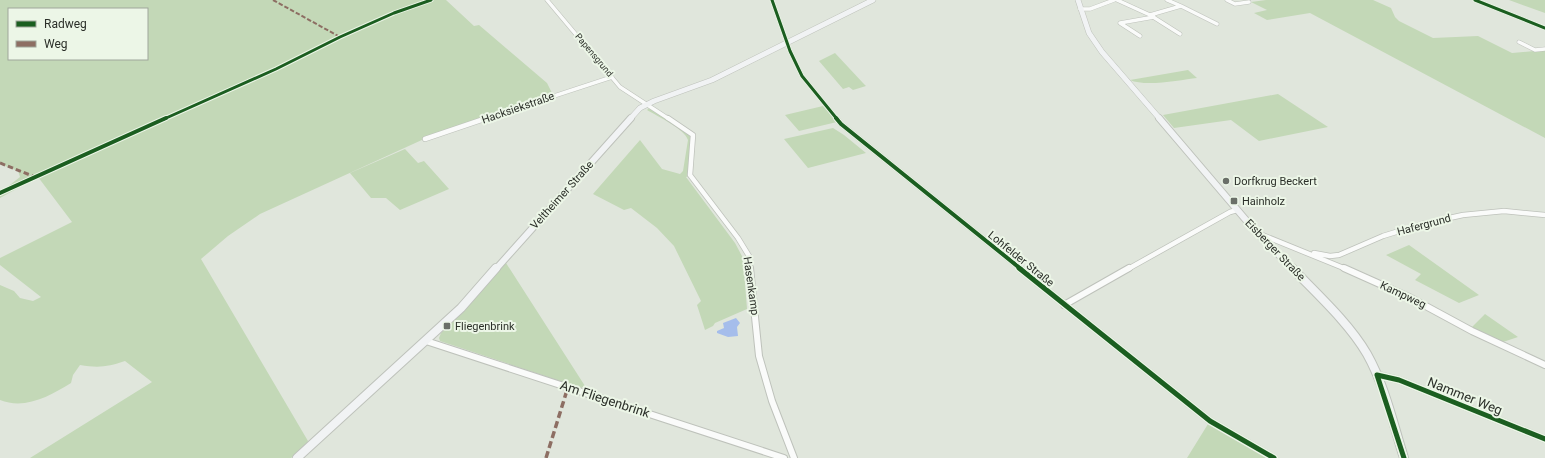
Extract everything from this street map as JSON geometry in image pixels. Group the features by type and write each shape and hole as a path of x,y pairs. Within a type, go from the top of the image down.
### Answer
{"main road":[{"name":"Veltheimer Straße","path":"297,458 461,308 634,114 645,104 705,84 873,0"},
{"name":"Eisberger Straße","path":"1078,0 1089,33 1102,52 1257,233 1337,315 1366,354 1376,375 1390,412 1404,458"}],"street":[{"name":"Papensgrund","path":"547,0 620,87 645,104"},
{"name":"Lohfelder Straße","path":"772,0 790,51 802,76 841,124 1158,381 1204,416 1274,458"},
{"path":"1080,9 1090,9 1116,0 1152,16 1180,34"},
{"path":"1167,0 1217,24"},
{"path":"1227,0 1235,4 1249,2"},
{"path":"1474,0 1545,28"},
{"path":"1140,36 1120,23 1152,16 1181,6"},
{"path":"1519,42 1536,50 1545,49"},
{"name":"Hacksiekstraße","path":"425,139 612,77"},
{"name":"Hasenkamp","path":"645,104 693,135 690,174 738,238 749,256 759,356 772,401 794,458"},
{"path":"1064,305 1230,212 1237,210"},
{"name":"Hafergrund","path":"1307,252 1331,256 1341,254 1381,236 1451,217 1510,210 1545,215"},
{"name":"Kampweg","path":"1257,233 1307,252 1411,298 1472,331 1545,366"},
{"name":"Am Fliegenbrink","path":"426,341 784,458"},
{"name":"Nammer Weg","path":"1376,375 1398,380 1545,439"}],"green space":[{"path":"0,0 446,0 474,26 479,25 547,83 553,95 424,139 260,214 228,236 201,259 308,441 306,446 291,458 30,458 152,382 125,361 113,365 103,366 80,365 73,375 71,383 46,397 19,403 9,403 0,400 0,285 14,291 20,298 33,301 41,297 0,265 0,258 72,222 38,177 0,198 0,191 20,177 18,171 0,164"},
{"path":"1266,0 1373,0 1391,8 1395,17 1399,21 1433,38 1478,36 1512,53 1545,50 1545,138 1310,13 1267,20 1254,13 1267,10 1251,2"},
{"path":"1509,0 1545,0 1545,13"},
{"path":"835,53 866,86 853,90 849,87 843,89 819,61"},
{"path":"1188,70 1197,78 1154,83 1130,80"},
{"path":"1278,94 1328,127 1259,141 1231,120 1174,128 1163,115"},
{"path":"823,106 837,122 799,131 785,115"},
{"path":"649,108 692,135 689,176 686,177 735,243 743,258 747,309 715,323 713,326 705,330 697,305 701,301 674,246 657,228 631,208 624,210 593,194 640,140 662,169 680,174 683,171 688,140 686,136 664,119 647,110"},
{"path":"833,128 866,153 808,168 784,139"},
{"path":"405,149 418,163 424,161 449,189 400,210 386,198 371,198 350,173"},
{"path":"1409,245 1479,295 1459,303 1415,280 1421,274 1386,255"},
{"path":"506,263 585,386 581,388 440,341 439,338 441,333 464,310"},
{"path":"1485,314 1518,337 1500,343 1470,329"},
{"path":"1208,424 1268,458 1187,458"}],"water":[{"path":"736,318 740,323 737,327 738,336 728,337 717,333 717,331 724,328 723,323"}],"marked path":[{"path":"273,0 340,37"},
{"path":"0,163 35,177"},
{"path":"546,458 568,387"}],"cycle path":[{"path":"0,193 276,69 340,37 394,13 431,0"},
{"path":"772,0 790,51 802,76 841,124 1181,399 1210,421 1274,458"},
{"path":"1475,0 1545,28"},
{"path":"1377,375 1399,380 1545,439"},
{"path":"1377,375 1404,458"}],"place":[{"name":"Dorfkrug Beckert","path":"1226,181"},
{"name":"Hainholz","path":"1234,201"},
{"name":"Fliegenbrink","path":"447,326"}]}
